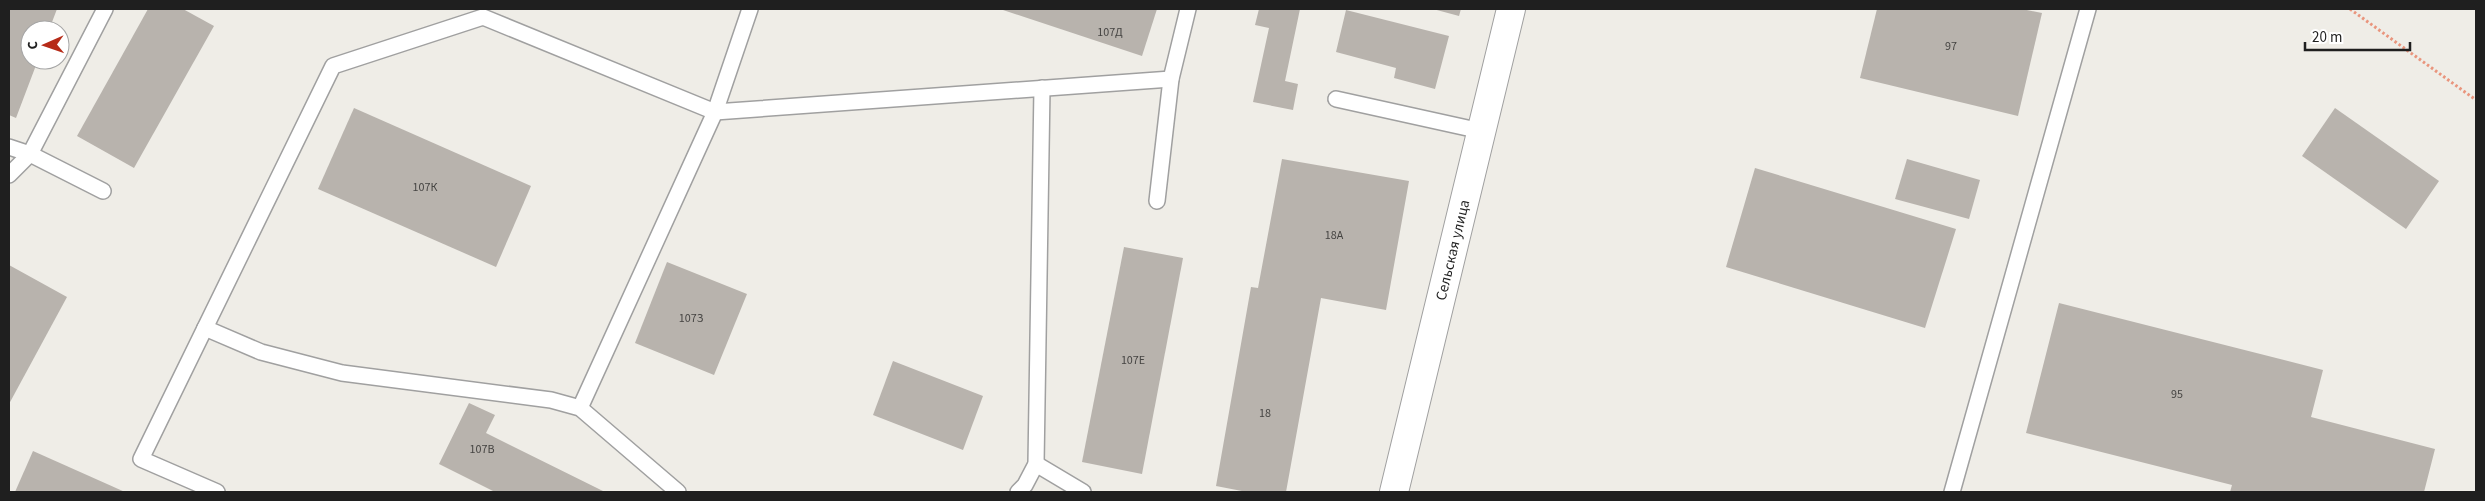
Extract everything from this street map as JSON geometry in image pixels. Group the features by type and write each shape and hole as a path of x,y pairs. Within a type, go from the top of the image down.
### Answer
{"street":[{"name":"Сельская улица","path":"1394,492 1511,9"}],"lane":[{"path":"9,175 30,154 105,9"},
{"path":"580,408 714,112 750,9"},
{"path":"1157,201 1171,79 1188,9"},
{"path":"1952,492 2088,9"},
{"path":"217,492 141,459 333,66 484,13 714,112 1171,79"},
{"path":"1018,492 1025,485 1036,464 1042,88"},
{"path":"1336,99 1481,130"},
{"path":"9,147 30,154 103,191"},
{"path":"205,328 261,352 342,373 551,400 580,408 678,492"},
{"path":"1036,464 1082,492"}],"path":[{"path":"2350,9 2476,100"}],"building":[{"path":"9,9 57,9 53,20 20,20 20,70 34,70 16,118 9,115"},
{"path":"148,9 183,9 214,26 134,168 77,136"},
{"path":"1000,9 1157,9 1142,56"},
{"path":"1259,9 1300,9 1285,81 1298,84 1293,110 1253,102 1269,28 1255,25"},
{"path":"1433,9 1461,9 1459,16"},
{"path":"1877,9 2022,9 2042,13 2018,116 1860,78"},
{"path":"1346,10 1449,36 1435,89 1394,78 1396,68 1336,52"},
{"path":"354,108 531,186 496,267 318,189"},
{"path":"2335,108 2439,181 2406,229 2302,156"},
{"path":"1282,159 1409,181 1386,310 1321,298 1286,492 1247,492 1216,486 1251,287 1258,288"},
{"path":"1907,159 1980,180 1969,219 1895,199"},
{"path":"1755,168 1956,229 1925,328 1726,267"},
{"path":"1124,247 1183,258 1142,474 1082,462"},
{"path":"667,262 747,294 714,375 635,343"},
{"path":"9,265 67,297 9,404"},
{"path":"2059,303 2323,370 2311,417 2435,449 2424,492 2230,492 2232,485 2026,433"},
{"path":"893,361 983,396 963,450 873,415"},
{"path":"469,403 495,415 486,433 605,492 495,492 439,464"},
{"path":"33,451 125,492 15,492"}]}
